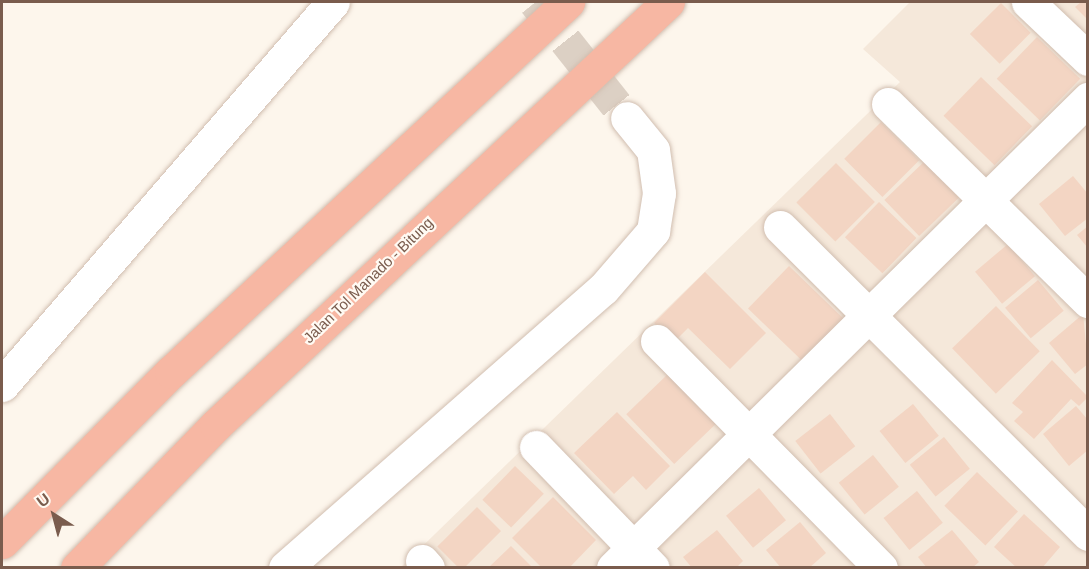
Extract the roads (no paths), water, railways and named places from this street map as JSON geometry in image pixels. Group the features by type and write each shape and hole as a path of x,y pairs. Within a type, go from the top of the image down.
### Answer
{"highway":[{"path":"2,543 171,372 568,2"},
{"name":"Jalan Tol Manado - Bitung","path":"77,567 216,425 668,2"}],"street":[{"path":"2,385 333,2"},
{"path":"1028,2 1088,59"},
{"path":"536,447 633,561 752,432 1088,99"},
{"path":"888,104 1088,301"},
{"path":"285,567 603,289 653,231 659,193 652,150 627,118"},
{"path":"780,227 1088,534"},
{"path":"657,340 752,432 881,567"}],"tunnel":[{"path":"535,2 627,118"}]}
